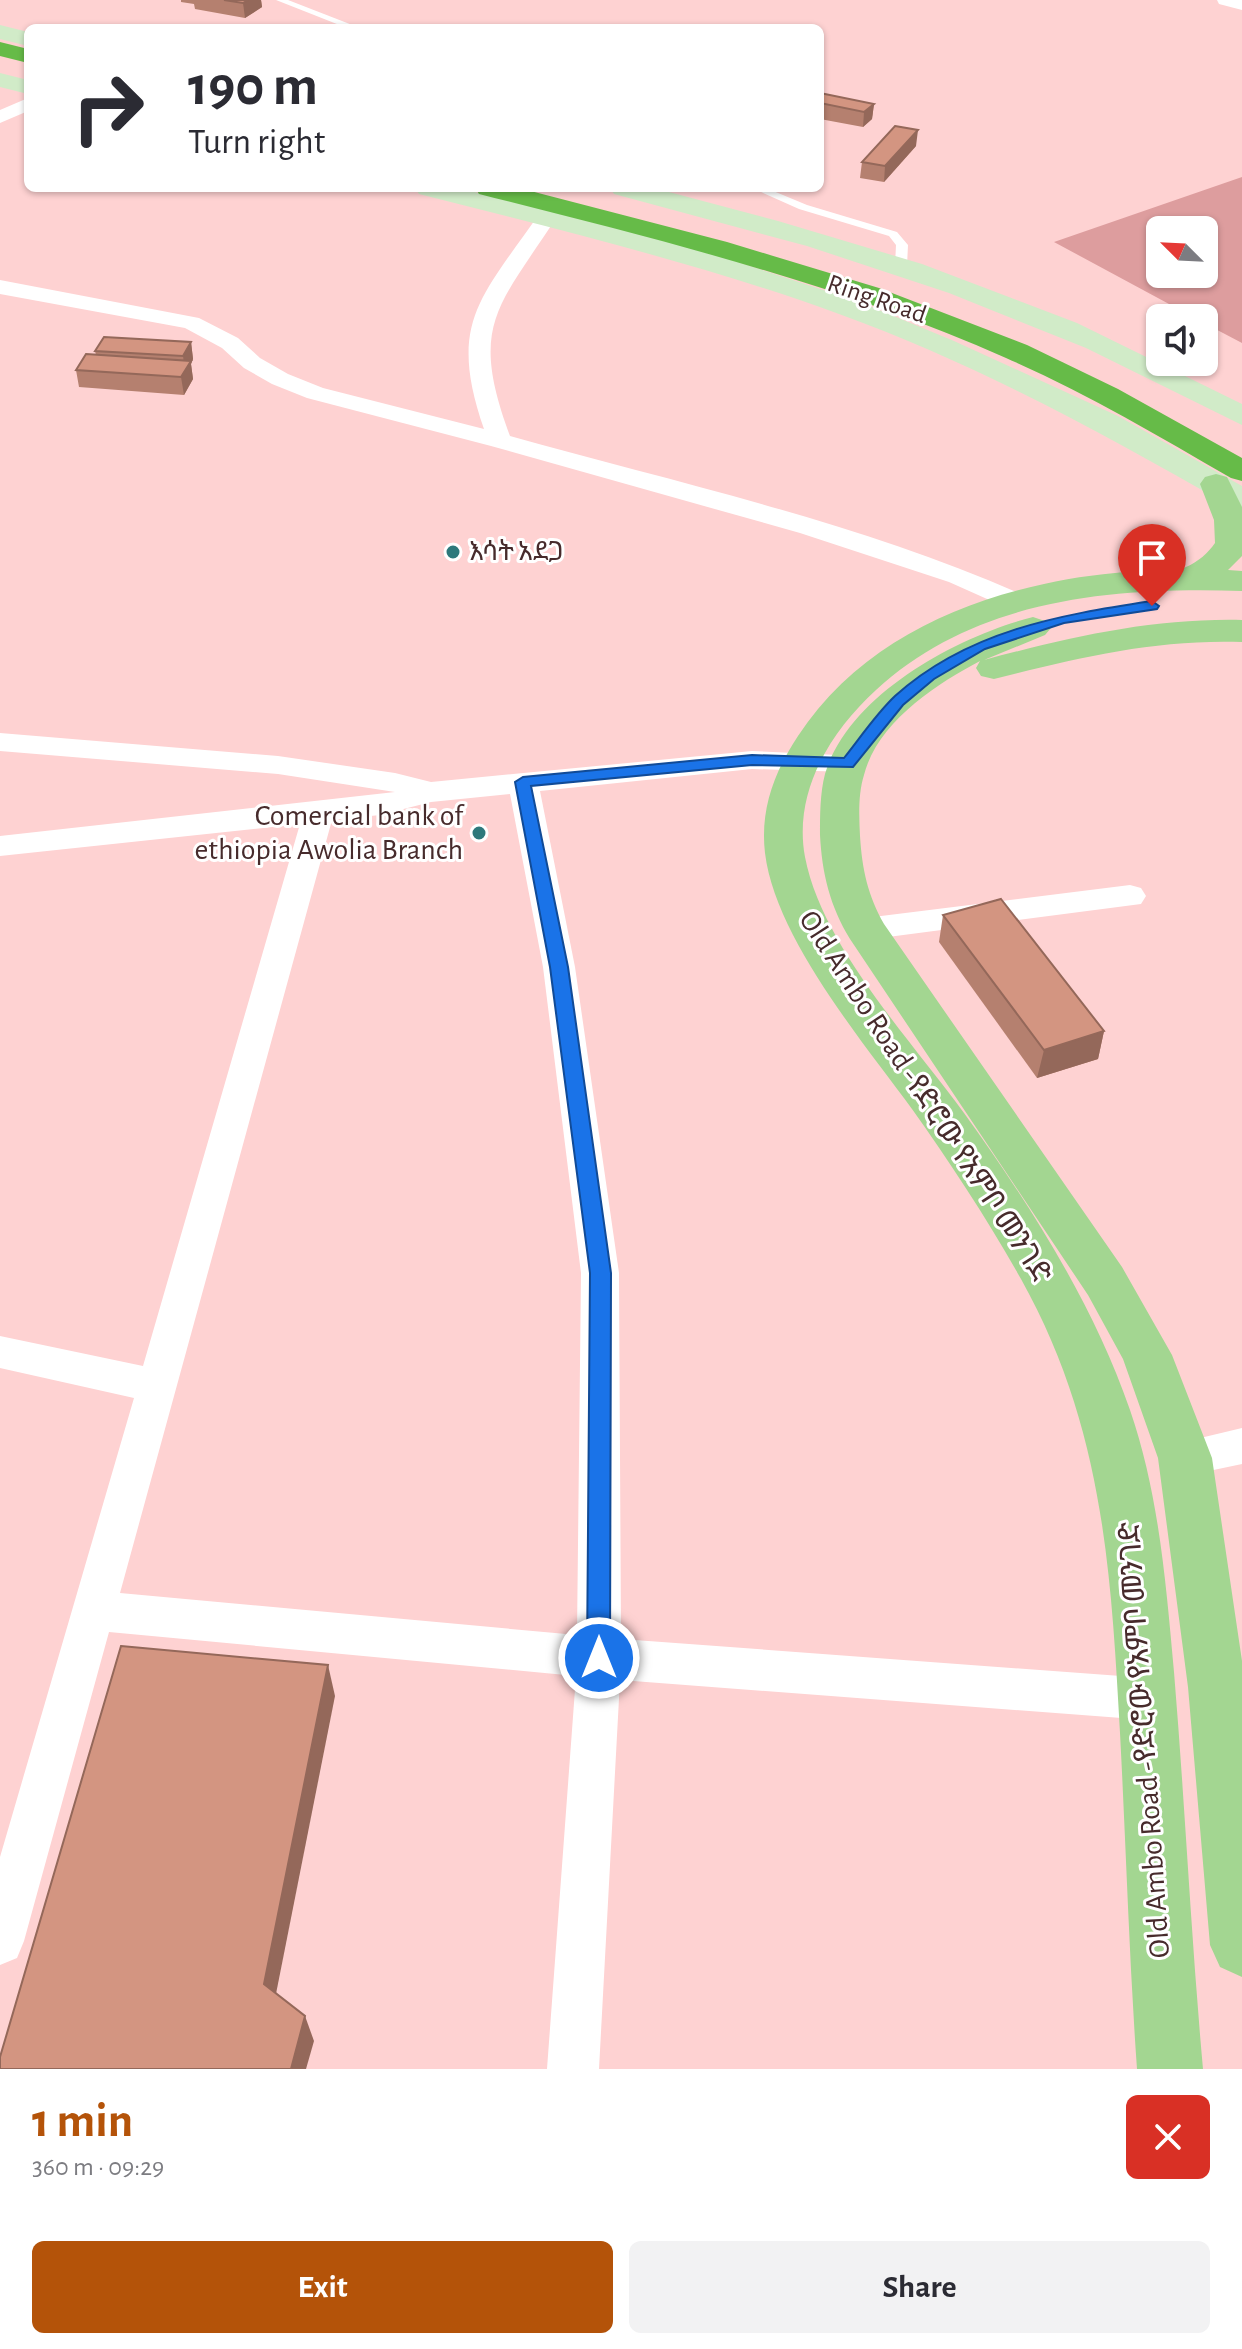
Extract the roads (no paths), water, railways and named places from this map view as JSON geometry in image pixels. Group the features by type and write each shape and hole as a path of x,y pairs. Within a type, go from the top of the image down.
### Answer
{"highway":[{"path":"0,49 24,55"},
{"path":"0,65 24,71"},
{"name":"Ring Road","path":"503,192 766,262 917,312 1087,384 1233,485"},
{"name":"Ring Road","path":"564,192 751,240 912,292 1056,351 1124,383 1242,447"}],"main road":[{"path":"0,32 24,38"},
{"path":"0,80 24,86"},
{"path":"444,192 694,257 850,308 1068,404 1233,485 1240,533 1236,555 1226,564 1190,579"},
{"name":"Ring Road","path":"638,192 787,231 901,266 1009,305 1242,416"},
{"name":"Old Ambo Road -የድሮው የአምቦ መንገድ","path":"1170,2069 1148,1699 1135,1559 1124,1485 1107,1416 1083,1351 1033,1259 951,1129 813,934 794,888 783,821 799,762 857,687 894,656 949,625 1014,601 1079,588 1190,579 1242,581"},
{"name":"Old Ambo Road -የድሮው የአምቦ መንገድ","path":"1242,608 1152,606 1062,619 980,646 928,676 876,725 848,763 839,832 847,892 865,929 1105,1281 1147,1355 1185,1458 1217,1687 1242,1945"},
{"path":"928,676 991,669 1117,636 1166,630 1242,631"}],"street":[{"path":"1225,0 1242,5"},
{"path":"0,117 24,106"},
{"path":"500,441 481,379 477,354 482,320 546,218"},
{"path":"0,287 191,323 230,343 266,371 315,393 500,441 891,553 958,576 1014,601"},
{"path":"0,742 278,765 395,782 431,792"},
{"path":"0,846 380,805 431,792 523,782 752,760 848,763"},
{"path":"523,782 559,967 600,1273 599,1658 573,2069"},
{"path":"0,1941 319,812"},
{"path":"865,929 1130,896"},
{"path":"0,1352 157,1386"},
{"path":"1185,1458 1242,1446"},
{"path":"93,1610 599,1658 1148,1699"}],"lane":[{"path":"280,0 344,24"},
{"path":"767,192 803,207 893,234 902,245 901,266"}],"place":[{"name":"እሳት አደጋ","path":"453,552"},
{"name":"Comercial bank of ethiopia Awolia Branch","path":"479,833"}]}
